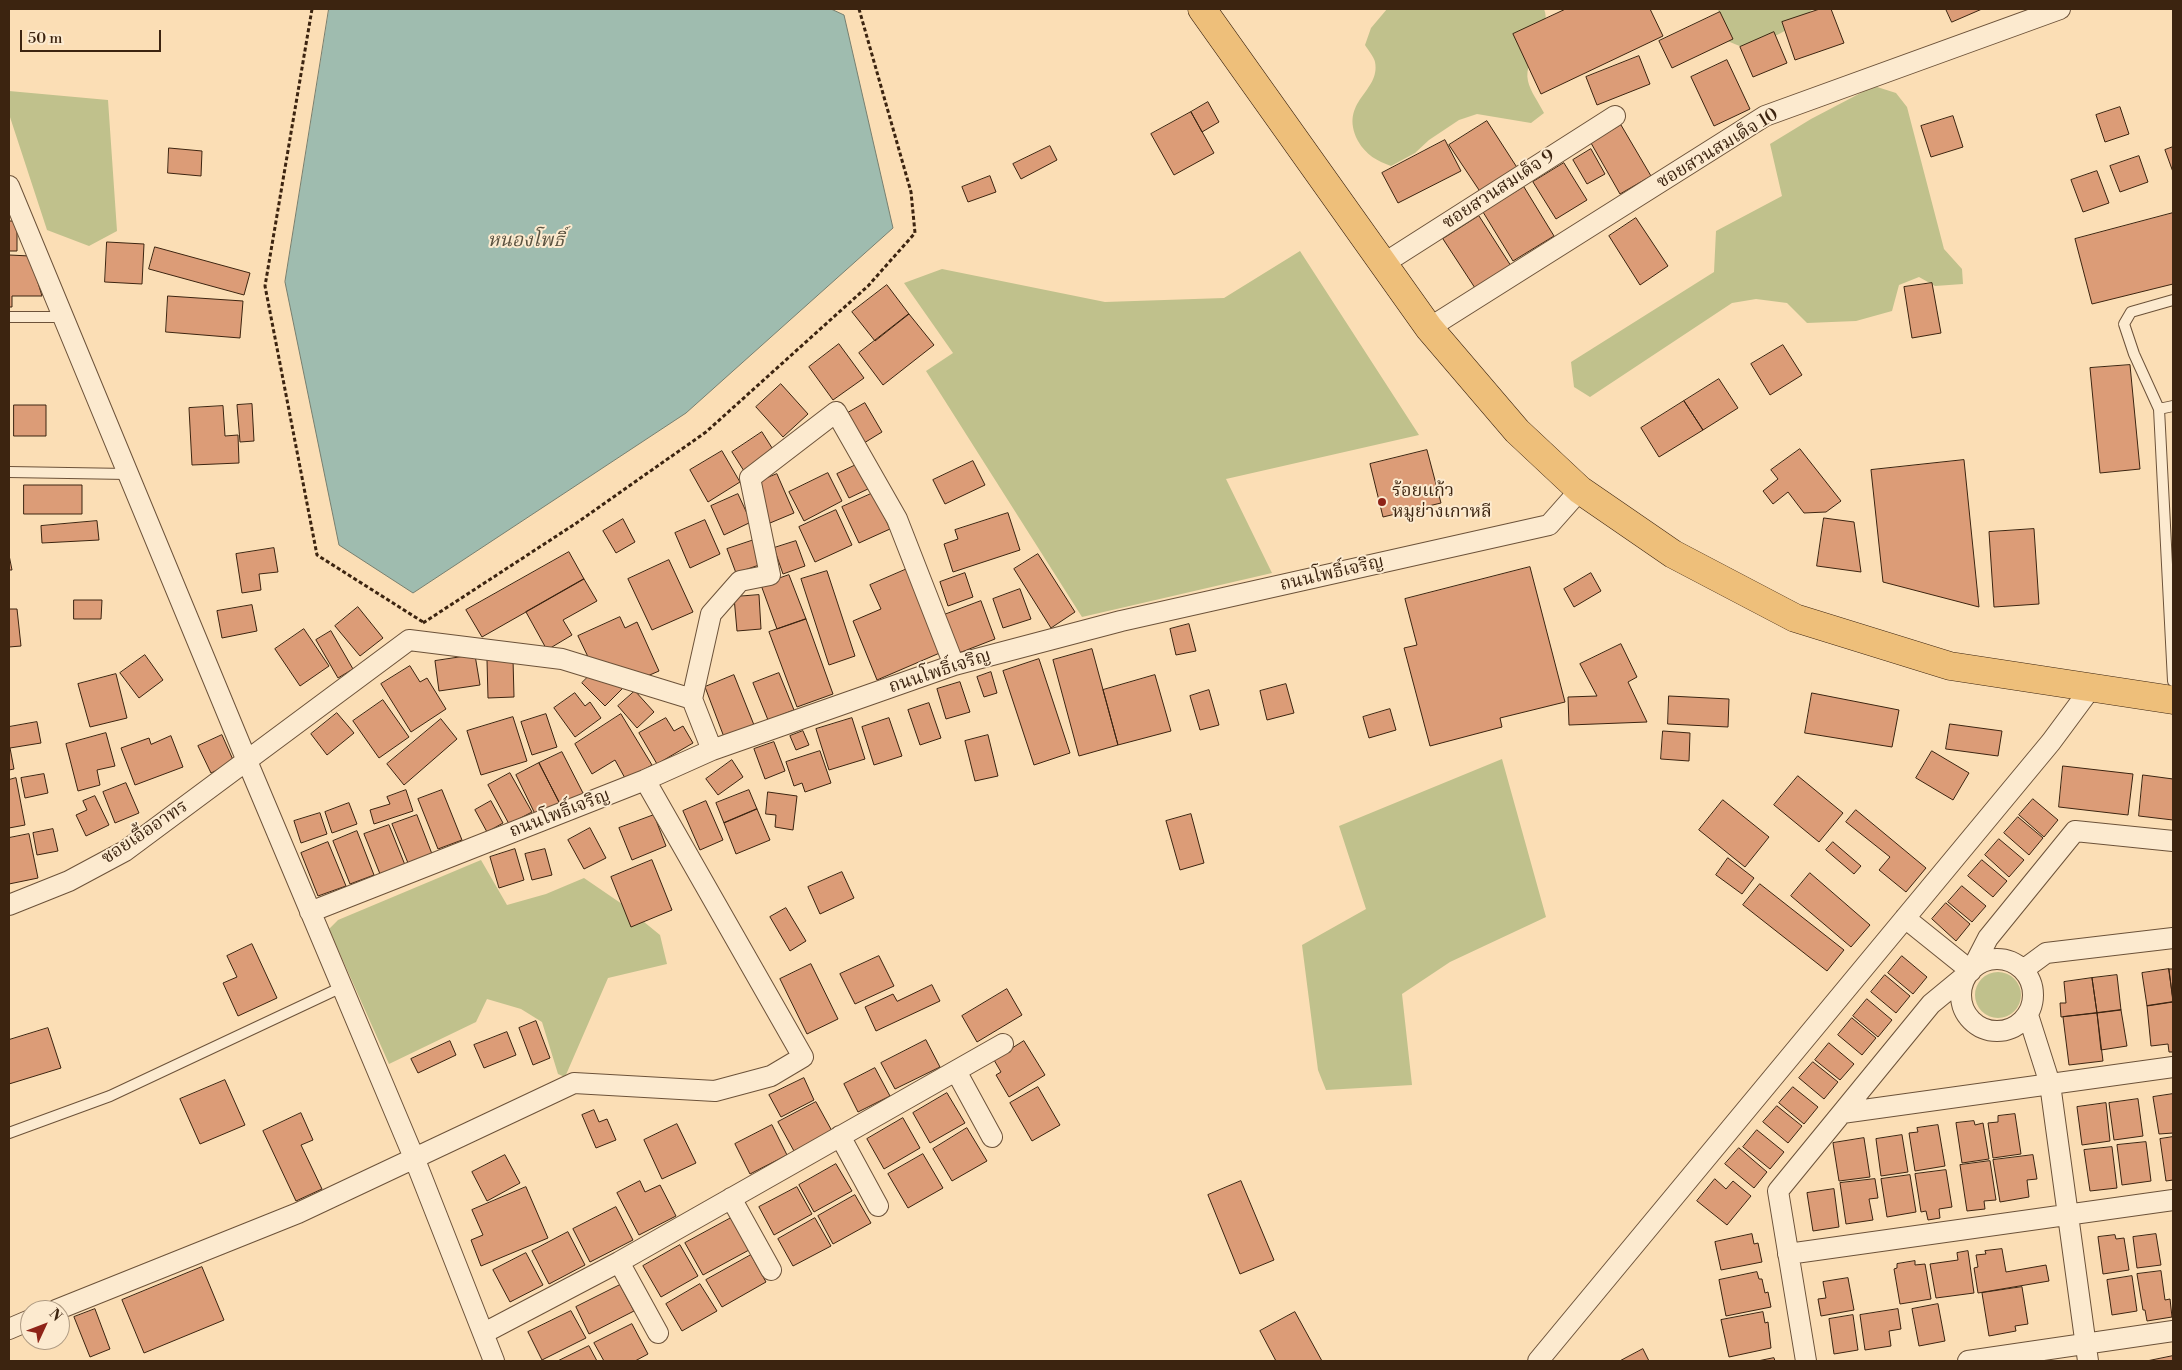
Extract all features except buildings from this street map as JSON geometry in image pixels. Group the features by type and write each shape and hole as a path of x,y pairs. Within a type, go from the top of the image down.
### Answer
{"main road":[{"path":"1202,9 1429,328 1517,431 1580,490 1673,554 1795,618 1950,666 2173,700"}],"street":[{"name":"ซอยสวนสมเด็จ 10","path":"1429,328 1765,116 2051,10"},
{"name":"ซอยสวนสมเด็จ 9","path":"1383,264 1615,116"},
{"path":"10,195 415,1160 494,1361"},
{"path":"712,750 692,700 711,614 740,581 770,575 750,478 836,412 897,519 954,665"},
{"name":"ถนนโพธิ์เจริญ","path":"310,912 645,780 712,750 954,665 1121,621 1549,525 1580,490"},
{"name":"ซอยเอื้ออาทร","path":"9,905 69,881 125,851 409,640 562,659 692,700"},
{"path":"1538,1361 2051,742 2091,688"},
{"path":"70,1304 298,1214 574,1083 715,1092 772,1076 803,1057 645,780"},
{"path":"1806,1361 1778,1190 1931,1004 1971,971 1982,962 1997,959 2011,962 2023,970 2030,980 2033,992 2032,1004 2028,1015 2020,1024 2009,1029 1998,1031 1986,1029 1976,1024 1965,1010 1961,992 1964,981 1971,971 1988,938 2075,831 2173,842"},
{"path":"1905,918 1971,971"},
{"path":"2023,970 2046,953 2173,938"},
{"path":"2028,1015 2050,1084 2086,1353"},
{"path":"484,1333 618,1262 1003,1044"},
{"path":"1842,1113 2173,1066"},
{"path":"956,1071 992,1137"},
{"path":"840,1136 878,1206"},
{"path":"731,1198 771,1270"},
{"path":"1788,1254 2173,1200"},
{"path":"618,1262 658,1333"},
{"path":"1968,1361 2086,1353 2173,1331"}],"lane":[{"path":"2173,300 2132,312 2124,324 2134,354 2160,409 2173,681"},
{"path":"9,317 62,317"},
{"path":"2160,409 2173,406"},
{"path":"9,472 127,474"},
{"path":"9,1133 110,1096 342,987"}],"path":[{"path":"312,9 265,286 318,555 424,622 575,524 706,432 868,286 915,233 911,192 859,9"}],"green space":[{"path":"1387,9 1544,9 1545,25 1530,62 1528,81 1544,113 1531,123 1477,114 1459,120 1429,140 1415,153 1391,166 1372,157 1358,141 1353,127 1353,116 1356,106 1372,81 1375,72 1375,62 1365,45 1371,28"},
{"path":"1718,9 1813,9 1788,29 1742,47 1725,40"},
{"path":"1874,86 1896,93 1907,107 1944,249 1962,269 1963,284 1935,286 1919,277 1899,285 1892,311 1856,321 1807,323 1787,303 1756,299 1732,303 1590,397 1574,387 1571,362 1714,272 1716,231 1782,196 1770,144 1811,119"},
{"path":"9,91 108,100 117,231 89,246 47,230 9,114"},
{"path":"1300,251 1419,435 1226,479 1272,573 1082,617 926,371 953,353 904,283 942,269 1105,302 1224,298"},
{"path":"1502,759 1546,917 1450,962 1402,994 1412,1085 1326,1090 1318,1070 1302,945 1366,909 1339,826"},
{"path":"481,860 507,905 546,894 584,878 622,904 660,935 667,964 608,978 565,1077 558,1074 542,1022 521,1009 487,999 476,1022 389,1064 329,929 338,920"},
{"path":"2003,972 2007,973 2017,982 2020,986 2020,1004 2011,1014 2003,1018 1993,1018 1985,1014 1976,1004 1975,990 1979,982 1989,973"}],"water":[{"name":"หนองโพธิ์","path":"329,9 831,9 844,15 893,228 686,413 413,593 339,545 285,282"}],"place":[{"name":"ร้อยแก้ว หมูย่างเกาหลี","path":"1382,502"}]}
